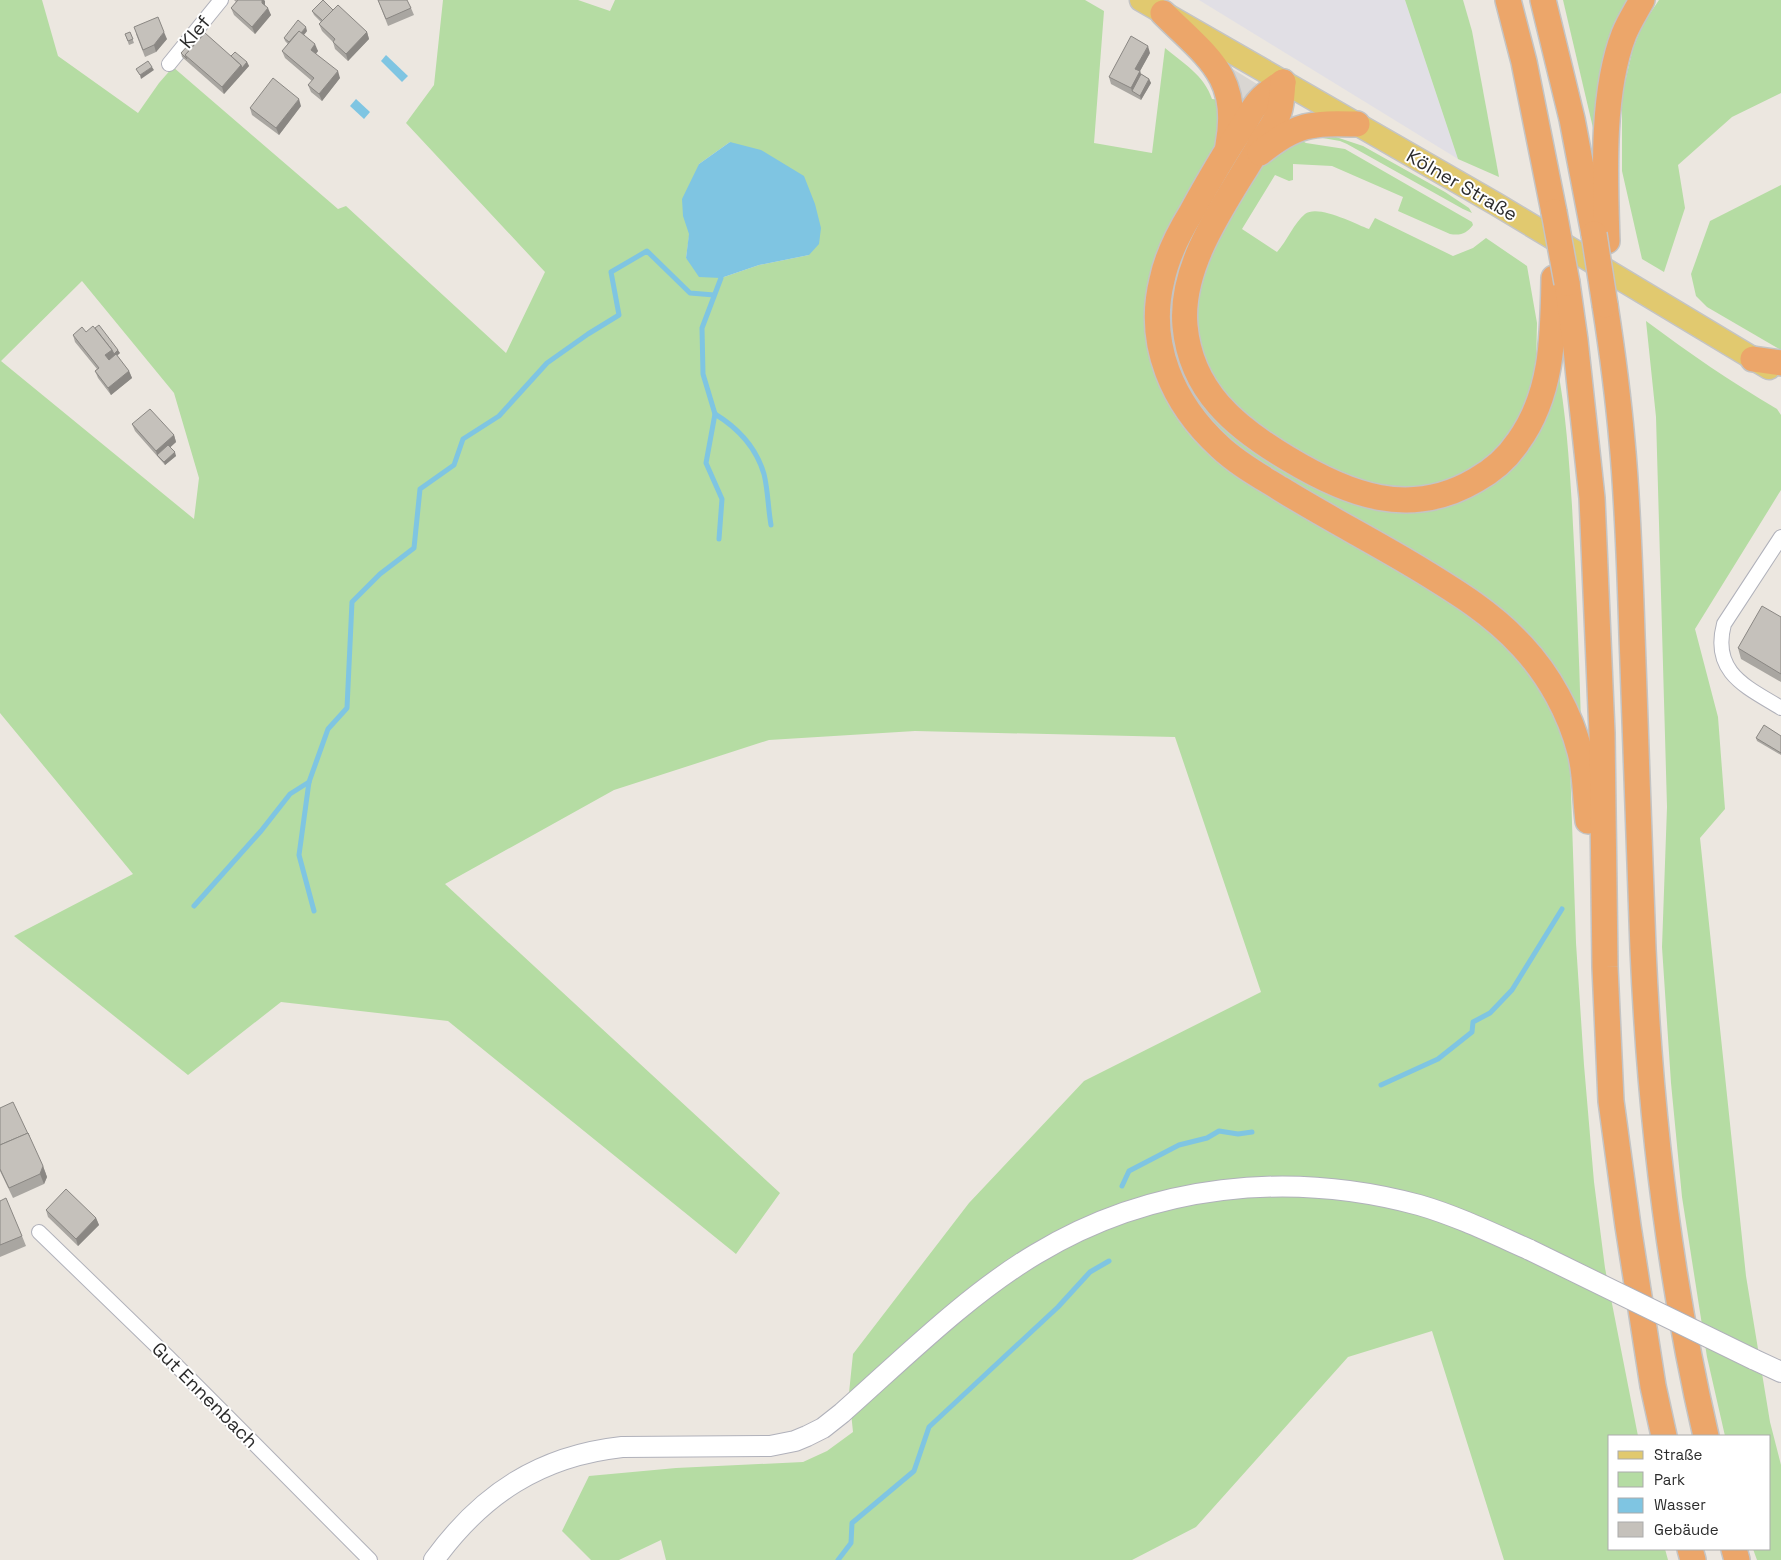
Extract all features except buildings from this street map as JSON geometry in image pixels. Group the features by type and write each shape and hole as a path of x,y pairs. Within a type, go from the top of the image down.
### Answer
{"highway":[{"path":"1508,0 1524,62 1554,212 1560,279 1575,340 1592,498 1602,733 1605,967 1611,1101 1653,1386 1664,1435"},
{"path":"1542,0 1600,238 1605,305 1622,442 1628,525 1643,952 1650,1057 1664,1201 1691,1370 1706,1435"},
{"path":"1600,238 1613,72 1625,32 1642,0"},
{"path":"1163,12 1210,61 1224,80 1231,105 1232,124 1227,150"},
{"path":"1283,82 1279,112 1218,214 1192,271 1186,297 1185,323 1188,349 1194,366 1205,387 1219,406 1254,438 1320,477 1356,492 1378,498 1398,501 1420,500 1443,495 1464,487 1484,475 1518,443 1540,401 1549,368 1560,279"},
{"path":"1283,82 1259,101 1227,150 1178,235 1168,258 1161,282 1158,304 1160,346 1166,369 1175,391 1190,415 1204,431 1238,462 1292,496 1416,566 1466,598 1506,629 1543,672 1572,726 1580,753 1605,967"},
{"path":"1252,160 1285,134 1302,127 1323,124 1357,124"},
{"path":"1753,359 1781,363"}],"main road":[{"name":"Kölner Straße","path":"1141,0 1579,253 1781,375"}],"street":[{"name":"Klef","path":"169,64 221,0"},
{"path":"1781,537 1724,624 1721,634 1721,648 1727,668 1739,682 1781,708"},
{"path":"434,1560 456,1532 494,1496 511,1484 557,1461 600,1449 622,1447 770,1446 795,1441 807,1436 823,1428 842,1414 962,1307 1034,1255 1061,1240 1142,1207 1204,1192 1265,1186 1327,1188 1374,1195 1421,1206 1530,1250 1781,1372"},
{"name":"Gut Ennenbach","path":"39,1232 168,1357 370,1560"}],"shaded area":[{"path":"1199,0 1405,0 1458,159"},
{"path":"1226,65 1257,84 1241,115"}],"green space":[{"path":"0,0 42,0 58,56 138,113 173,67 338,209 346,206 506,353 545,272 406,123 434,85 443,0 578,0 610,11 615,0 1085,0 1104,11 1094,143 1152,153 1165,48 1198,76 1212,99 1221,100 1219,133 1214,150 1184,202 1157,378 1165,398 1176,416 1195,442 1221,465 1456,605 1491,630 1529,671 1557,719 1570,762 1576,943 1594,1182 1605,1268 1638,1435 1608,1435 1608,1550 1665,1550 1668,1560 1504,1560 1432,1331 1348,1357 1196,1527 1132,1560 666,1560 661,1540 619,1560 591,1560 562,1531 589,1476 676,1468 803,1462 827,1451 853,1432 849,1393 853,1354 969,1203 1084,1081 1261,992 1175,737 915,731 769,740 614,790 445,884 780,1193 736,1254 448,1021 281,1002 188,1075 14,936 133,874 0,713","holes":["730,142 809,255 759,265 721,278 686,258 699,164","82,281 174,393 199,478 194,519 1,361"]},
{"path":"1405,0 1463,0 1472,31 1499,177 1458,159"},
{"path":"1563,0 1633,0 1597,145"},
{"path":"1659,0 1781,0 1781,93 1732,117 1678,165 1685,208 1664,272 1642,259 1622,171 1622,95 1633,48 1643,24"},
{"path":"1269,105 1271,107 1213,206 1186,369 1330,490 1473,491 1557,365 1565,418 1571,488 1581,723 1553,671 1327,506 1220,436 1181,380 1169,337 1169,297 1185,244"},
{"path":"1330,135 1363,146 1445,192 1469,208 1472,213 1347,144 1317,137"},
{"path":"1299,139 1306,143 1345,149 1472,222 1473,225 1463,233 1457,235 1450,234 1398,211 1403,197 1332,166 1293,164 1293,180 1289,181 1275,175 1242,229 1277,252 1305,214 1319,211 1369,229 1375,218 1453,256 1473,248 1486,238 1527,266 1537,323 1536,366 1528,396 1516,423 1502,443 1480,463 1458,477 1408,490 1385,488 1343,477 1270,434 1234,407 1209,374 1197,333 1196,312 1206,260 1254,173 1270,155"},
{"path":"1781,185 1781,350 1707,307 1696,296 1691,274 1710,221"},
{"path":"1646,321 1710,367 1777,409 1781,415 1781,490 1695,629 1718,717 1725,809 1700,838 1746,1276 1770,1422 1781,1465 1781,1560 1757,1560 1753,1550 1771,1550 1771,1435 1725,1435 1707,1357 1682,1197 1671,1083 1662,947 1667,807 1656,417"}],"water":[{"path":"386,55 408,76 402,82 381,61"},
{"path":"356,99 370,112 364,119 350,106"},
{"path":"730,142 761,150 804,176 815,204 821,228 819,244 809,255 759,265 721,278 699,277 686,258 689,234 683,216 682,199 699,164"}],"waterway":[{"path":"314,911 299,855 309,782 328,729 347,708 352,602 380,574 414,548 420,489 454,465 463,439 499,416 547,363 619,315 611,272 647,251 690,293 714,295"},
{"path":"719,539 722,499 706,463 715,414 703,374 702,328 721,278"},
{"path":"715,414 739,432 761,464 771,525"},
{"path":"194,906 261,831 290,794 309,782"},
{"path":"1381,1085 1438,1059 1472,1032 1473,1022 1490,1013 1512,990 1562,909"},
{"path":"1122,1186 1129,1171 1179,1145 1207,1138 1219,1131 1238,1134 1252,1132"},
{"path":"838,1560 851,1543 852,1523 914,1471 929,1427 1058,1307 1090,1272 1109,1261"}]}
